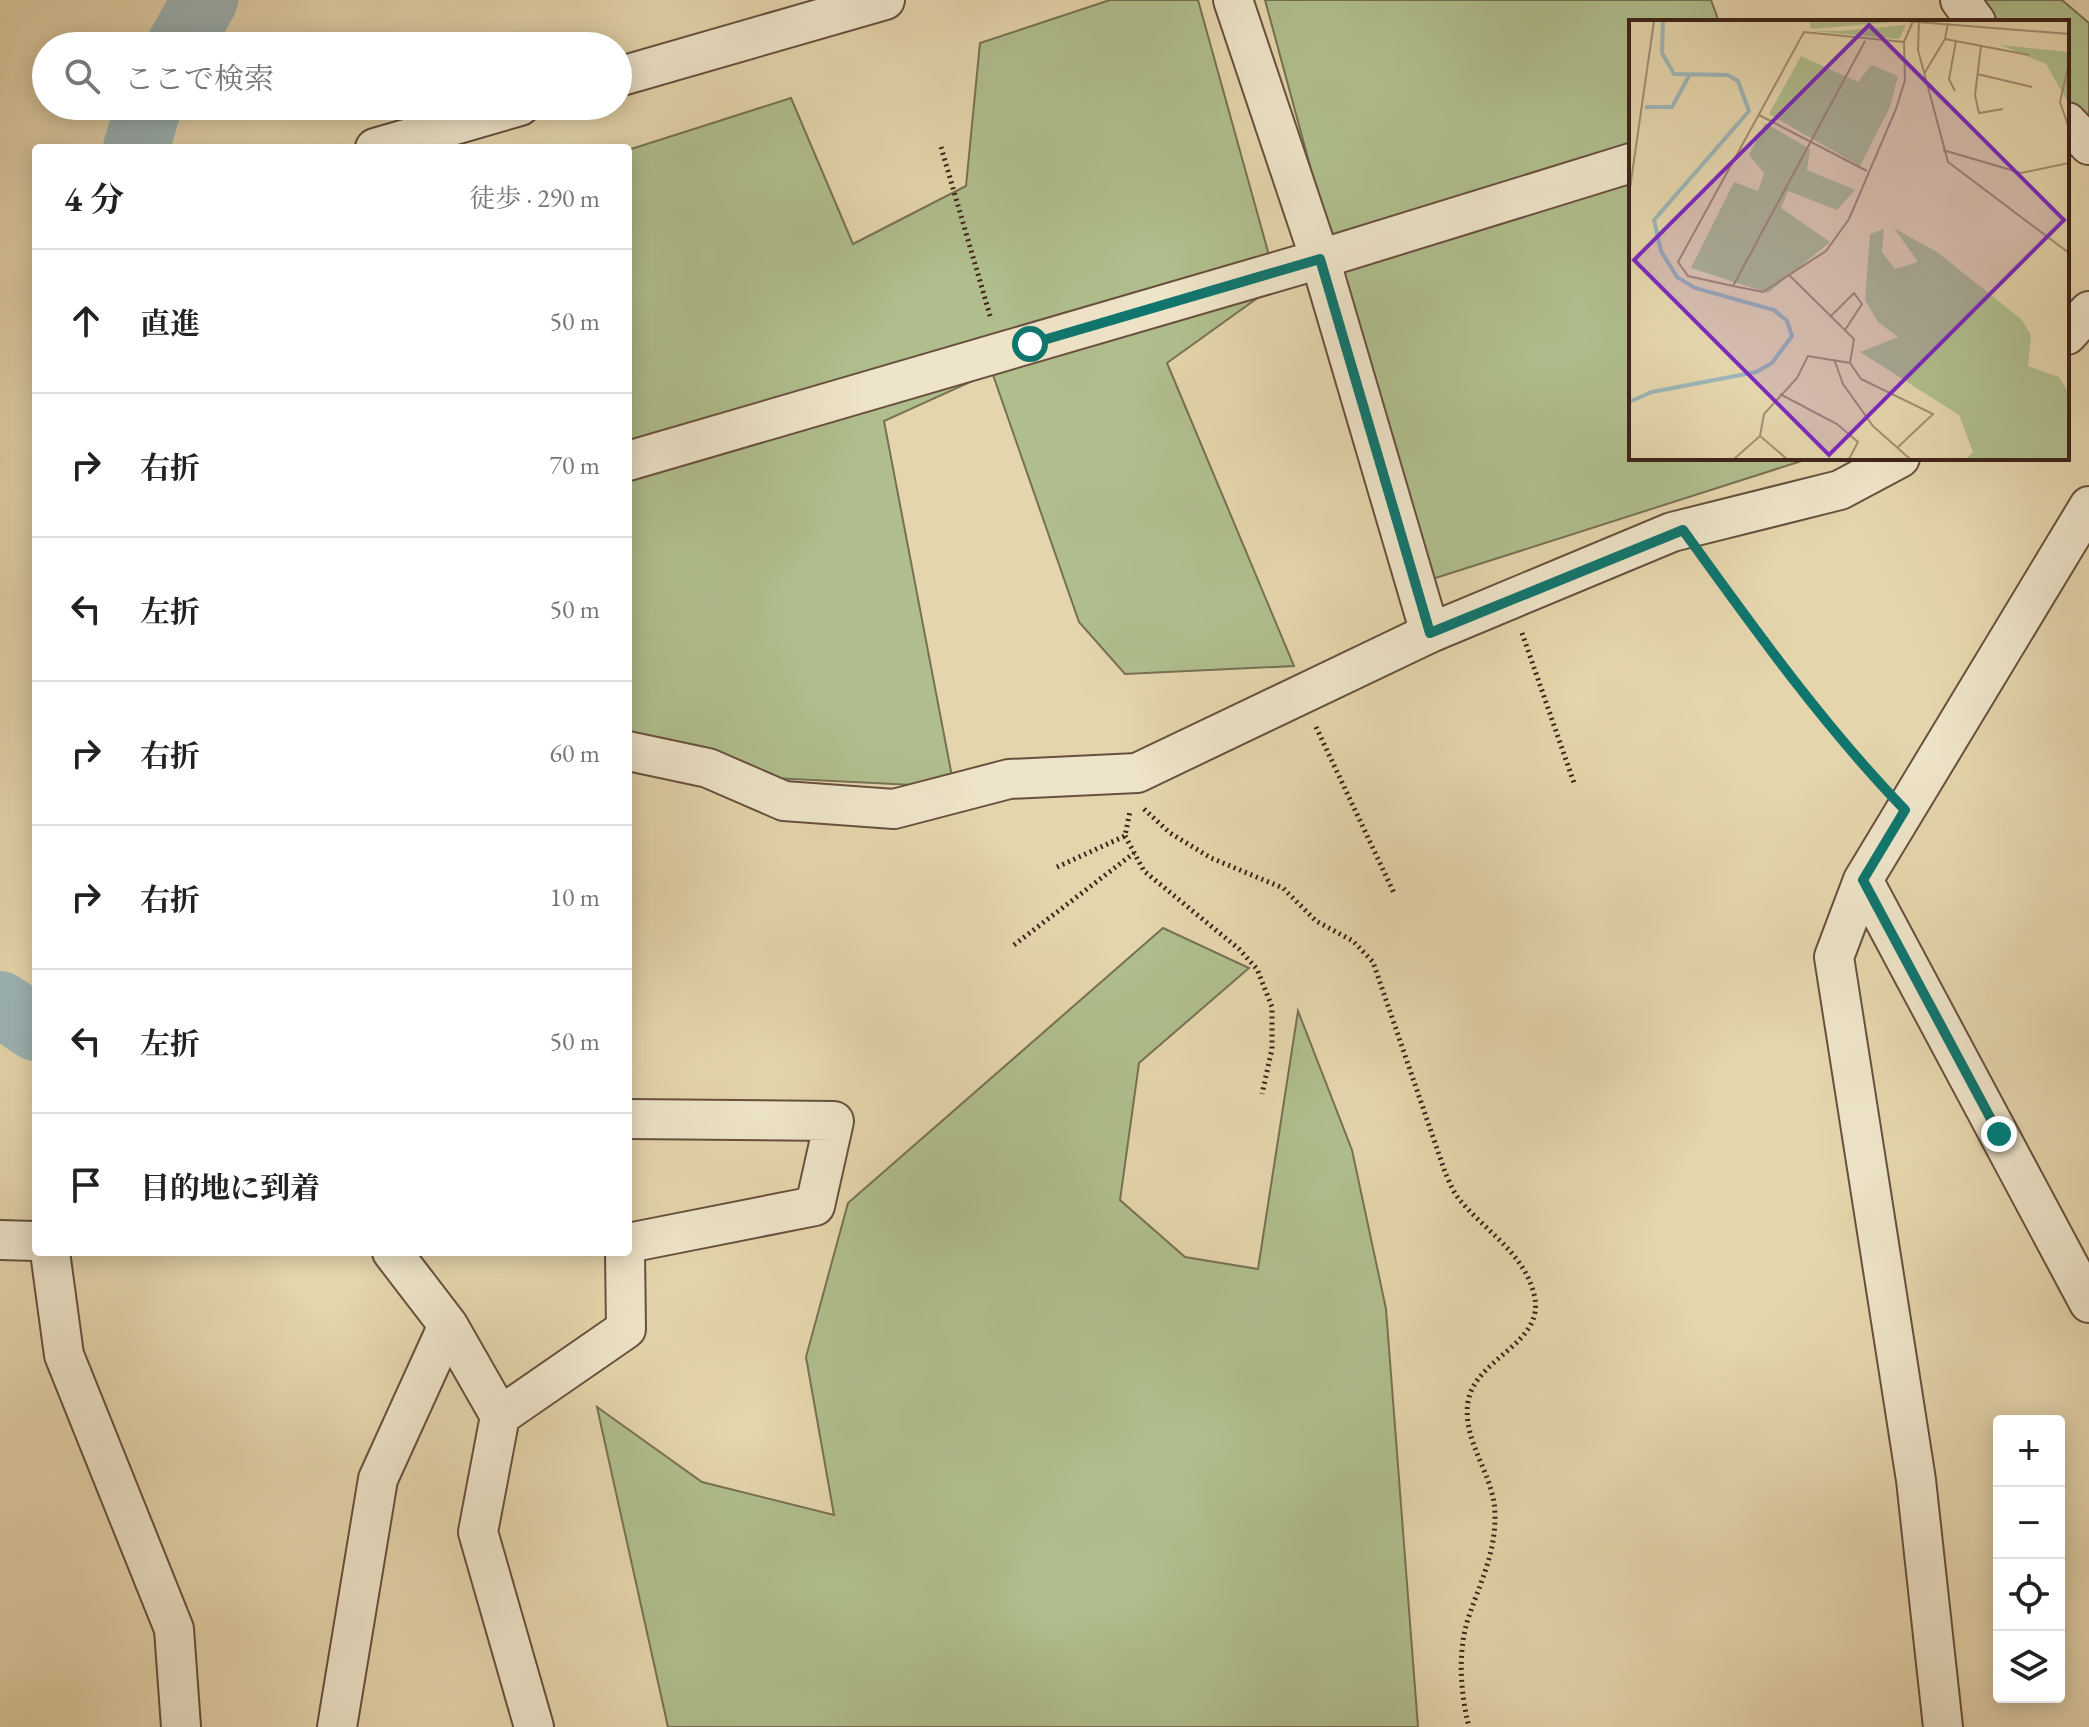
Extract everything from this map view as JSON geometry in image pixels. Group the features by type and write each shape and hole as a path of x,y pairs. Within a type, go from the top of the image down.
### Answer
{"street":[{"path":"632,73 885,0"},
{"path":"1233,0 1320,259 1430,633"},
{"path":"1960,0 1975,20"},
{"path":"389,144 472,120"},
{"path":"2069,124 2089,145"},
{"path":"632,460 1320,259 1629,164"},
{"path":"2069,333 2089,311"},
{"path":"632,752 708,768 784,801 894,809 1009,779 1135,786 1302,694 1430,633 1683,530 1840,490 1896,460"},
{"path":"1943,1727 1916,1480 1834,957 1863,880 2089,506"},
{"path":"1863,880 2089,1303"},
{"path":"632,1119 834,1121 815,1206 632,1242"},
{"path":"0,1240 32,1241"},
{"path":"51,1256 64,1355 174,1629 181,1727"},
{"path":"395,1256 448,1325 500,1416 478,1532 534,1727"},
{"path":"500,1416 626,1329 625,1256"},
{"path":"337,1727 378,1479 448,1325"}],"path":[{"path":"941,147 1001,352"},
{"path":"1683,530 1778,662 1855,758 1905,810"},
{"path":"1510,600 1574,783"},
{"path":"1302,694 1394,893"},
{"path":"1135,786 1125,836 1144,871 1239,949 1257,969 1272,1007 1271,1060 1262,1094"},
{"path":"1135,786 1170,833 1211,858 1283,888 1316,921 1353,941 1373,962 1445,1172 1458,1198 1505,1245 1528,1275 1535,1296 1535,1318 1529,1330 1489,1367 1468,1401 1472,1440 1490,1479 1495,1512 1487,1571 1469,1615 1460,1654 1469,1727"},
{"path":"1057,867 1125,836"},
{"path":"1014,945 1134,853"}],"green space":[{"path":"1110,0 1198,0 1277,284 1167,363 1294,666 1125,674 1079,622 992,372 884,421 954,787 632,771 632,149 791,98 853,244 966,186 980,43"},
{"path":"1265,0 1711,0 1718,20 1629,20 1629,460 1805,460 1423,582"},
{"path":"1976,0 2062,0 2089,23 2089,130 2069,108 2069,20 1992,20"},
{"path":"1163,928 1249,968 1139,1063 1120,1200 1185,1257 1258,1269 1298,1011 1352,1150 1386,1309 1418,1727 668,1727 597,1407 702,1482 834,1515 806,1357 848,1203"}],"waterway":[{"path":"187,32 205,0"},
{"path":"137,144 145,120"},
{"path":"0,1004 32,1025"}],"route":[{"path":"1030,344 1320,259 1430,633 1683,530 1778,662 1855,758 1905,810 1863,880 1999,1134"}]}
